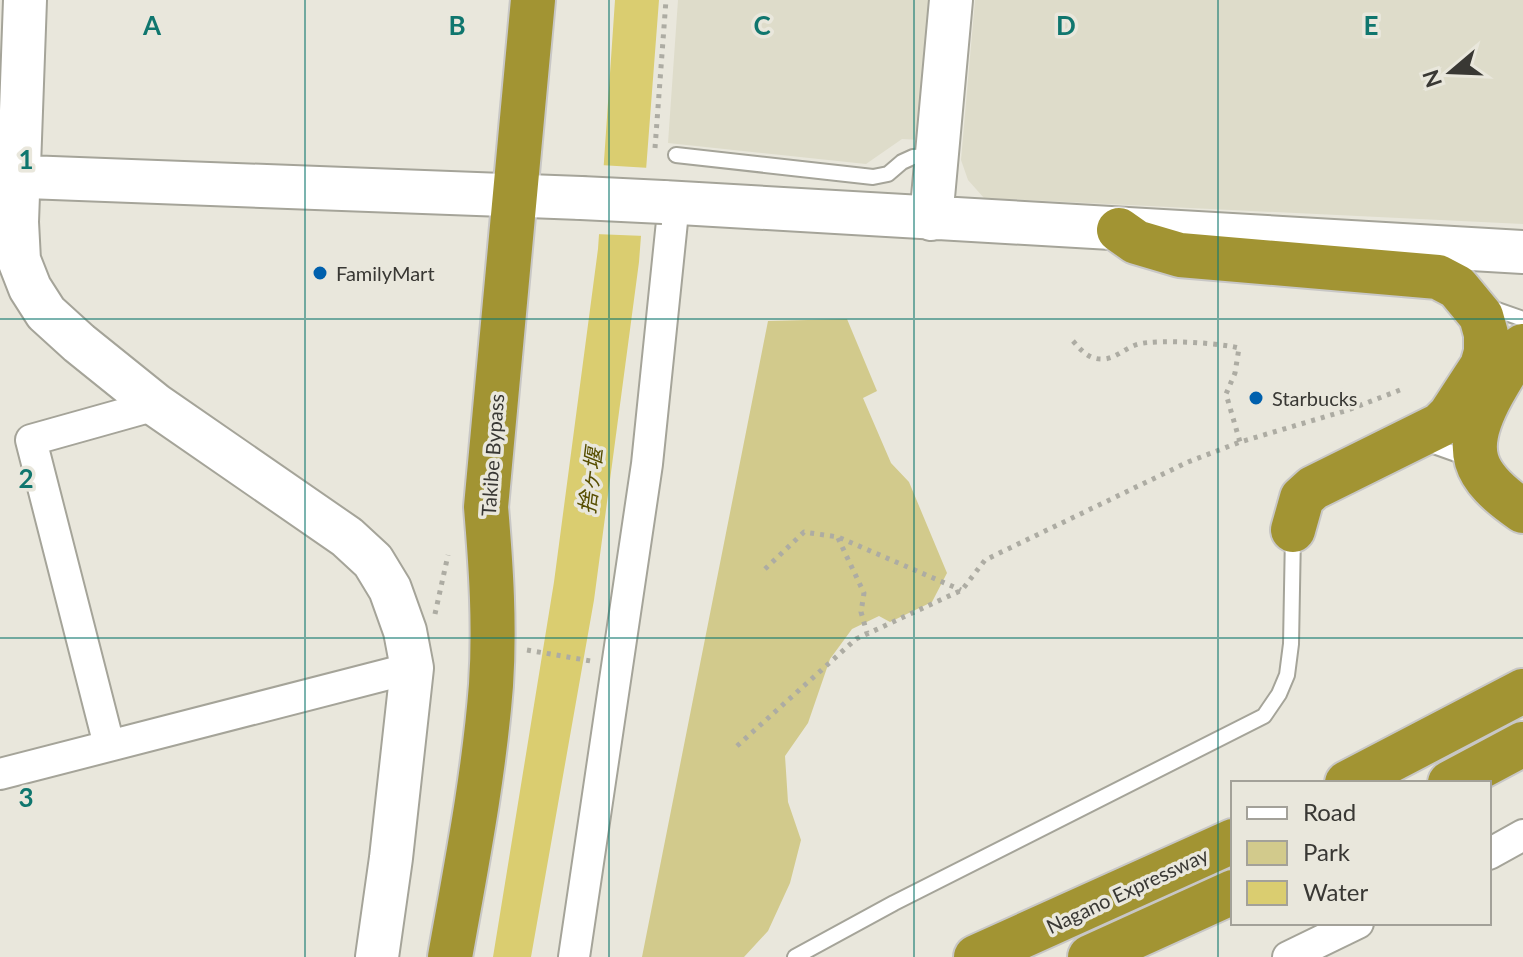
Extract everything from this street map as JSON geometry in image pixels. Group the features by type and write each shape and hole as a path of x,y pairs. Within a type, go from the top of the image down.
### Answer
{"highway":[{"name":"Takibe Bypass","path":"450,957 480,781 491,683 492,588 486,507 533,0"},
{"path":"1119,230 1136,242 1180,255 1438,277 1457,287 1481,316 1486,334 1482,366 1450,415 1440,425 1405,444 1313,488 1302,498 1293,530"},
{"path":"1523,346 1512,359 1476,429 1477,461 1484,477 1497,492 1523,511"},
{"path":"1351,781 1523,691"},
{"path":"1454,781 1523,744"},
{"name":"Nagano Expressway","path":"976,957 1231,842"},
{"path":"1090,957 1231,893"}],"street":[{"path":"25,0 8,176 19,260 30,288 46,313 156,405 347,537 373,561 390,589 405,631 412,668 377,957"},
{"path":"931,219 951,0"},
{"path":"8,176 514,194 1523,252"},
{"path":"574,957 647,464 669,202"},
{"path":"109,745 31,440 156,405"},
{"path":"0,774 412,668"},
{"path":"1491,853 1523,835"},
{"path":"1288,957 1354,925"}],"lane":[{"path":"676,155 873,177 888,174 913,157 937,156"},
{"path":"1470,300 1523,319"},
{"path":"1405,444 1437,446 1477,461"},
{"path":"795,957 894,903 1264,716 1287,675 1291,644 1293,530"}],"path":[{"path":"1073,341 1087,356 1103,359 1119,355 1141,343 1223,343 1239,348 1235,373 1226,394 1240,442"},
{"path":"737,746 856,639 962,590 985,560 1188,462 1400,390"},
{"path":"765,569 804,532 838,537 962,590"},
{"path":"838,537 864,593 861,612 867,633"},
{"path":"433,622 448,555"},
{"path":"525,649 590,661"}],"shaded area":[{"path":"678,0 932,0 921,140 902,139 866,164 668,143"},
{"path":"975,0 1523,0 1523,224 984,198 968,180 961,160"}],"green space":[{"path":"847,319 877,391 863,398 891,463 909,482 947,573 932,602 890,622 879,616 852,629 830,659 808,723 785,756 788,802 801,840 790,883 768,931 744,957 642,957 768,321"}],"water":[{"name":"捨ヶ堰","path":"615,0 659,0 639,262 594,600 531,957 493,957 554,582 598,249"}],"pier":[{"path":"600,165 650,168 645,236 595,234"}],"place":[{"name":"FamilyMart","path":"320,273"},
{"name":"Starbucks","path":"1256,398"}]}
